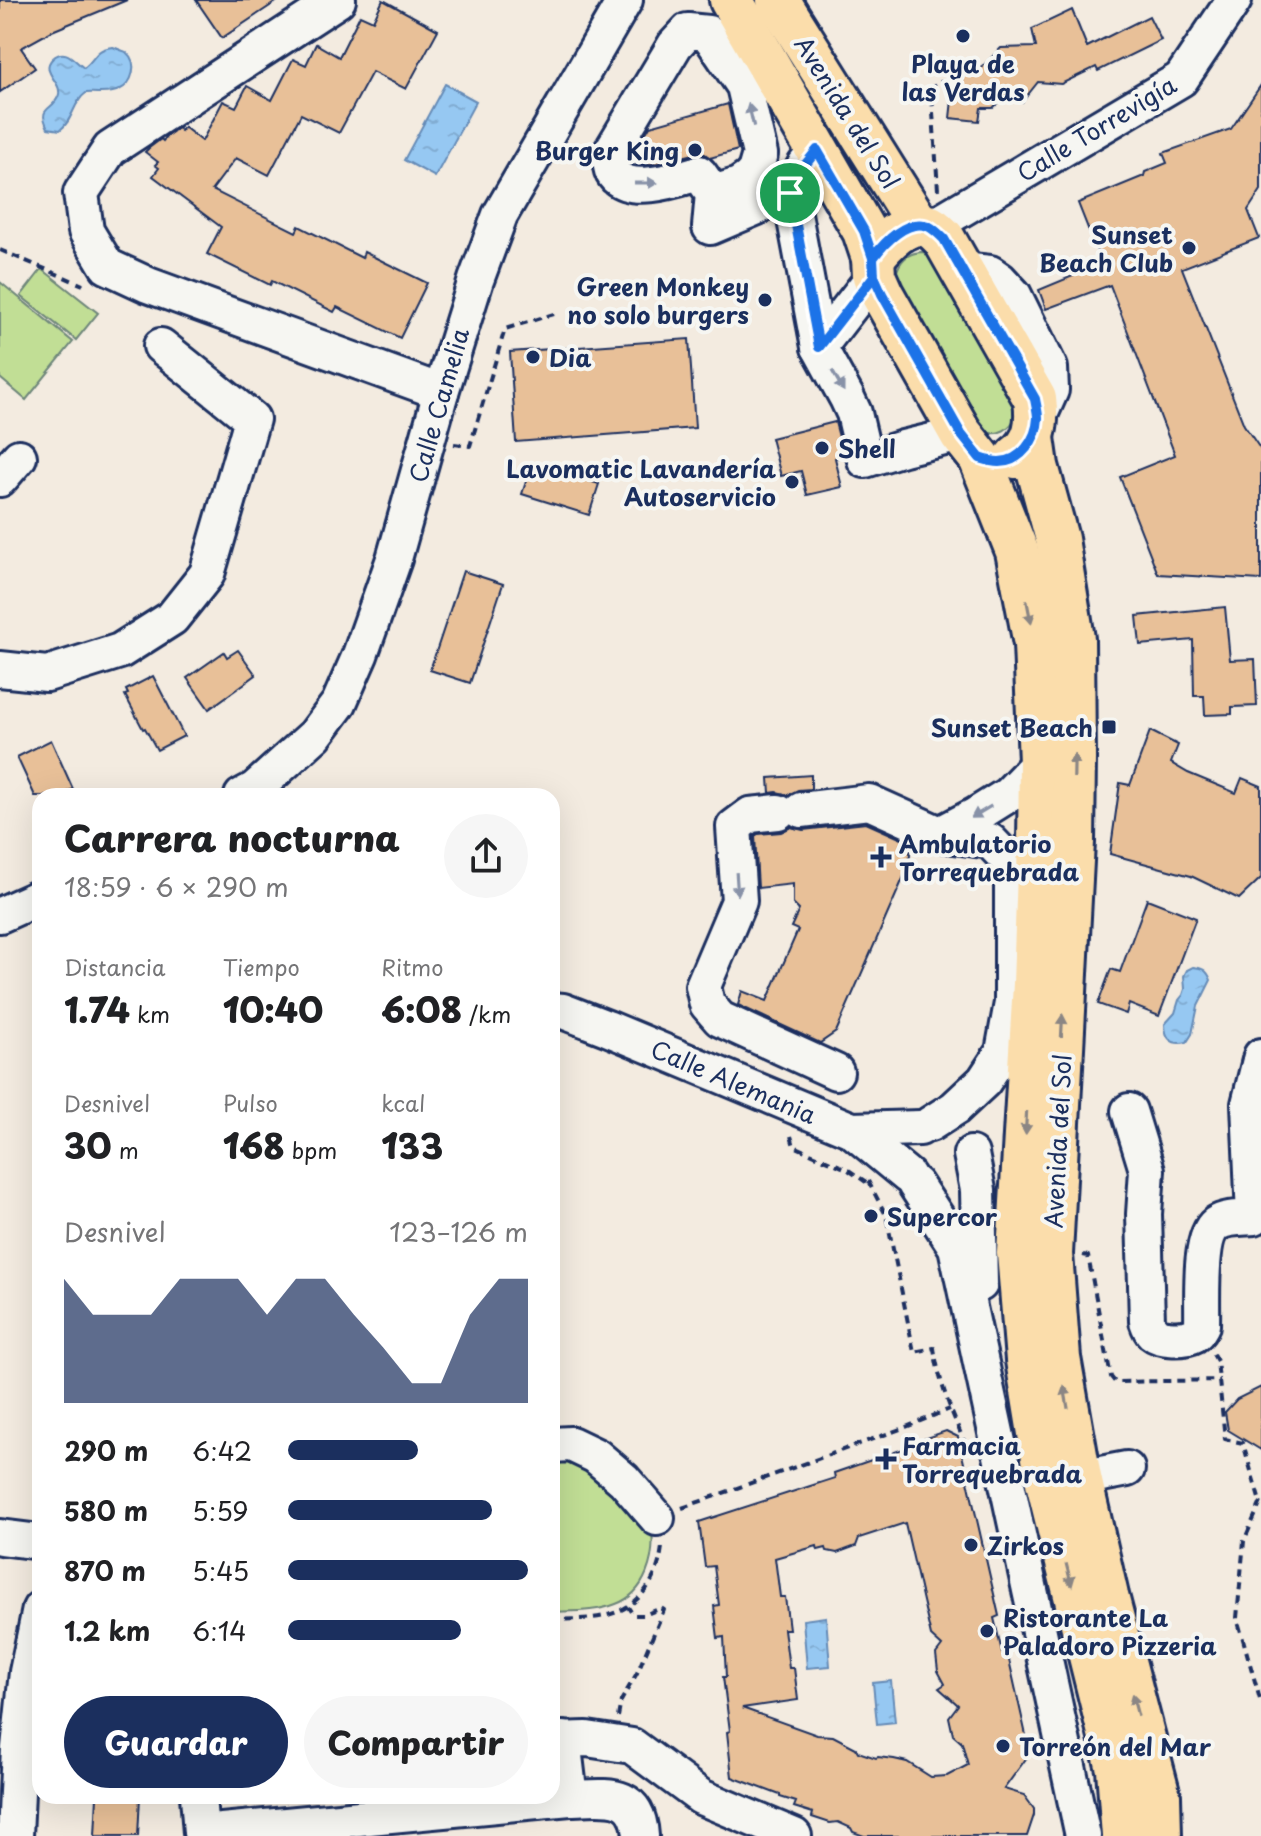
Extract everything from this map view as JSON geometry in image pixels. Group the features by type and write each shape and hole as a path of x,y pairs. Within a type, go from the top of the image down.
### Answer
{"main road":[{"name":"Avenida del Sol","path":"731,0 864,231 882,294 971,446 1009,553 1035,644 1040,762 1039,843 1018,1253 1027,1360 1047,1482 1118,1769 1093,1835"},
{"name":"Avenida del Sol","path":"778,0 924,225 944,239 1035,399 1037,466 1057,539 1073,639 1073,842 1051,1254 1059,1358 1080,1478 1107,1596 1159,1816 1169,1836"},
{"path":"873,267 883,244 894,234 924,225"},
{"path":"971,446 1000,462 1025,451 1035,429"}],"street":[{"path":"338,0 110,149 81,193 86,231 107,266 120,273 441,392"},
{"name":"Calle Camelia","path":"256,788 315,735 339,703 360,655 394,559 441,392 500,215 625,0"},
{"name":"Calle Torrevigía","path":"924,225 1181,79 1234,0"},
{"path":"713,193 739,185 749,178 755,171 760,154 744,86 708,33 688,31 675,45 611,152 610,168 616,178 648,186 699,173 713,193 710,227 790,193 817,150"},
{"path":"790,193 819,347 851,406 865,460 903,448 971,446"},
{"path":"819,347 873,267"},
{"path":"0,669 47,674 120,651 172,618 207,574 252,419 161,346"},
{"path":"940,834 1008,795 1040,762"},
{"path":"971,1154 966,1176 958,1185 936,1192 925,1190 912,1180 852,1111 720,1019 694,992 703,986 739,901 734,827 750,815 869,802 885,806 940,834 990,841 1012,864 1012,1001"},
{"path":"1039,843 1003,1052 984,1081 955,1108 911,1134 903,1155 904,1166 912,1180 956,1247 982,1373 1093,1835"},
{"path":"0,915 32,901"},
{"name":"Calle Alemania","path":"560,1011 852,1111 925,1126"},
{"path":"1129,1111 1147,1170 1144,1214 1147,1321 1152,1332 1160,1337 1191,1337 1198,1333 1202,1325 1204,1250 1209,1233 1214,1225 1223,1221 1254,1217 1249,1104 1261,1056"},
{"path":"925,1126 942,1123 953,1127 962,1134 971,1154 978,1190 982,1373"},
{"path":"560,1445 571,1444 596,1456 624,1480 657,1518"},
{"path":"1080,1478 1127,1469"},
{"path":"0,1537 32,1541"},
{"path":"15,1836 19,1748 32,1648"},
{"path":"570,1798 578,1740 632,1746 701,1797 794,1836"},
{"path":"560,1799 615,1797 631,1805 640,1820 641,1836"},
{"path":"199,1804 201,1833 507,1804"}],"path":[{"path":"938,180 933,87 941,82 960,84 961,65"},
{"path":"0,250 88,287"},
{"path":"427,442 470,446 505,329 554,314"},
{"path":"852,1111 868,1183 886,1215 914,1352 934,1348 950,1409 965,1443"},
{"path":"1078,1255 1088,1256 1111,1377 1115,1382 1220,1380 1225,1439 1243,1443 1261,1502 1244,1541 1237,1618 1261,1703"},
{"path":"560,1620 600,1617 627,1607 639,1598 660,1561 662,1546 657,1518 950,1409"},
{"path":"578,1740 621,1701 637,1673 664,1610 661,1608 644,1615 633,1615 627,1607"}],"green space":[{"path":"921,252 929,253 1016,404 1013,421 1004,430 990,433 974,427 896,275 904,259"},
{"path":"42,269 98,313 76,340 21,296"},
{"path":"0,282 73,342 26,400 0,378"},
{"path":"560,1458 580,1464 593,1473 652,1529 650,1563 635,1592 616,1604 592,1610 560,1612"}],"water":[{"path":"113,47 130,57 133,73 128,83 115,92 86,93 60,130 48,128 44,116 59,92 48,68 53,58 66,54 84,68 99,52"},
{"path":"445,84 476,101 435,177 404,160"},
{"path":"1193,967 1204,970 1211,980 1198,1006 1192,1034 1187,1042 1177,1043 1168,1037 1165,1024 1175,1013 1185,989 1184,976"},
{"path":"826,1617 830,1666 807,1668 803,1620"},
{"path":"891,1681 895,1722 877,1724 873,1683"}],"building":[{"path":"0,0 127,0 52,31 21,48 35,68 0,92"},
{"path":"196,0 279,0 222,38"},
{"path":"383,0 438,30 406,89 372,72 339,133 301,114 269,175 236,158 212,190 296,232 299,226 362,258 364,252 427,283 400,338 337,307 334,312 272,281 270,285 207,254 221,227 153,176 159,168 155,165 158,162 145,152 178,128 181,131 184,127 202,141 223,101 236,107 247,86 272,100 293,59 306,65 316,44 339,57 360,15 373,21"},
{"path":"1072,10 1087,47 1149,16 1161,40 1098,71 1096,67 1061,84 1038,82 1022,102 1001,100 993,108 981,108 979,121 950,118 952,100 961,88 963,68 980,69 1001,48 1036,47 1032,29"},
{"path":"1261,85 1261,190 1248,210 1259,238 1182,268 1244,425 1261,450 1261,580 1158,574 1120,477 1175,455 1110,285 1046,309 1039,290 1102,264 1078,203 1144,176 1145,172 1167,163 1163,153 1231,129"},
{"path":"728,104 738,150 710,158 705,154 694,154 654,164 637,164 634,153 650,126"},
{"path":"689,339 695,428 516,442 510,352"},
{"path":"835,422 844,456 835,458 842,487 807,495 801,471 781,476 771,438"},
{"path":"532,463 599,484 589,515 522,494"},
{"path":"463,571 503,584 470,683 430,670"},
{"path":"1225,607 1230,660 1255,659 1257,706 1232,707 1232,714 1205,715 1204,696 1194,696 1193,640 1140,645 1137,616"},
{"path":"238,650 256,675 209,709 187,678 224,652 227,657"},
{"path":"153,676 184,736 157,750 125,695 128,694 126,690"},
{"path":"1150,731 1178,745 1171,763 1188,773 1236,793 1242,778 1261,786 1261,878 1239,899 1191,876 1110,854 1120,783 1130,785"},
{"path":"51,740 73,788 32,790 17,757"},
{"path":"811,775 811,789 788,795 770,793 769,778"},
{"path":"866,823 911,843 909,865 836,1032 820,1043 738,1005 742,991 767,1001 798,930 791,927 799,910 793,904 793,884 758,888 755,836 781,832 791,827 803,830"},
{"path":"1147,899 1196,918 1159,1016 1129,1004 1126,1014 1098,1004 1111,969 1120,972"},
{"path":"1261,1387 1261,1450 1228,1430 1225,1412 1237,1399"},
{"path":"946,1431 958,1437 999,1616 994,1618 1002,1652 1007,1651 1030,1753 1004,1789 1024,1795 1034,1809 1027,1836 864,1836 838,1822 830,1823 812,1817 813,1813 794,1807 796,1802 732,1777 723,1677 726,1677 724,1637 718,1638 714,1606 719,1605 714,1566 705,1567 699,1522 835,1478 834,1473 918,1444 917,1441","holes":["905,1523 931,1636 942,1646 936,1654 938,1671 945,1684 939,1688 958,1705 949,1717 953,1735 962,1743 968,1765 947,1776 931,1777 907,1762 876,1758 858,1752 833,1736 817,1735 742,1708 798,1700 794,1668 789,1668 784,1629 789,1629 785,1597 780,1597 775,1558 817,1546 818,1550 826,1548 837,1553 856,1546 859,1538"]},
{"path":"97,1804 140,1804 138,1836 95,1836"}],"place":[{"name":"Playa de las Verdas","path":"963,36"},
{"name":"Burger King","path":"695,150"},
{"name":"Sunset Beach Club","path":"1189,248"},
{"name":"Green Monkey no solo burgers","path":"765,300"},
{"name":"Dia","path":"533,357"},
{"name":"Shell","path":"822,448"},
{"name":"Lavomatic Lavandería Autoservicio","path":"792,482"},
{"name":"Sunset Beach","path":"1109,727"},
{"name":"Ambulatorio Torrequebrada","path":"881,857"},
{"name":"Supercor","path":"871,1216"},
{"name":"Farmacia Torrequebrada","path":"886,1459"},
{"name":"Zirkos","path":"971,1545"},
{"name":"Ristorante La Paladoro Pizzeria","path":"987,1631"},
{"name":"Torreón del Mar","path":"1003,1746"}],"route":[{"path":"790,193 817,150 864,231 873,258 874,276 882,294 961,434 980,458 1000,462 1025,451 1033,438 1038,419 1035,399 944,239 931,227 918,224 894,234 873,258 874,276 819,347 790,193"}]}
